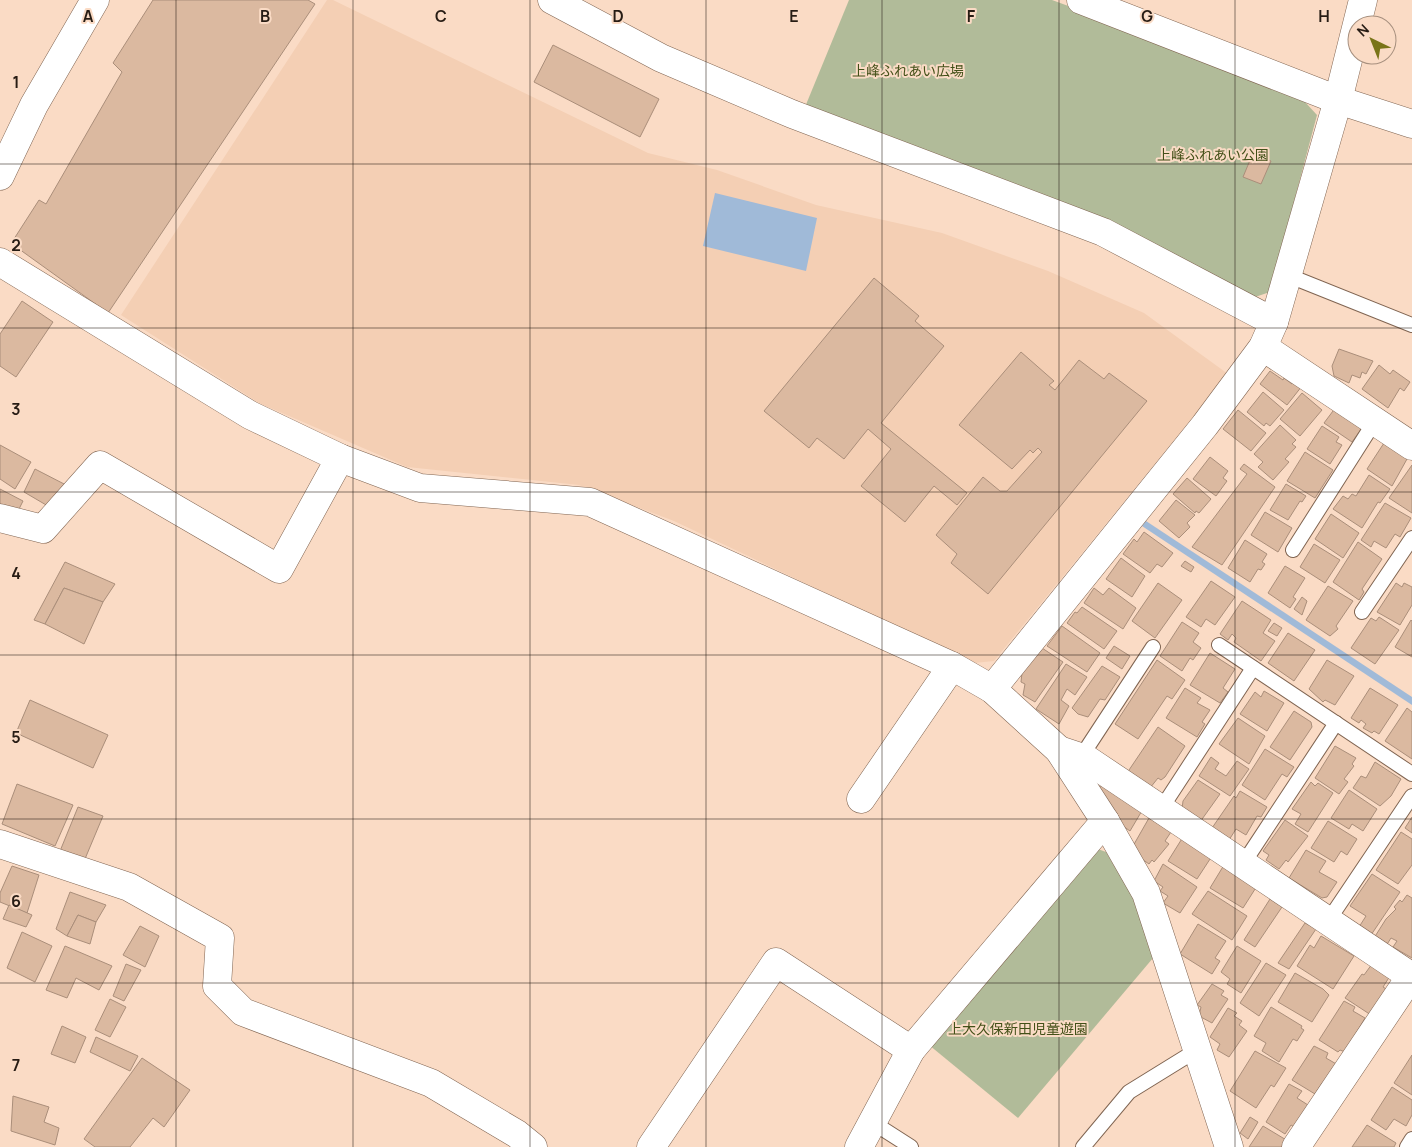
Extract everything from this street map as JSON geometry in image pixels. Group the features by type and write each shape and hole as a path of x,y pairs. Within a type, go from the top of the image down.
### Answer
{"street":[{"path":"0,176 34,105 95,0"},
{"path":"552,0 661,58 783,110 1103,232 1274,322"},
{"path":"1081,0 1338,100 1412,124"},
{"path":"992,689 1205,425 1263,347 1274,322 1338,100 1363,0"},
{"path":"0,262 250,415 340,458 420,488 590,502 952,666 992,689 1070,754 1161,809 1411,977 1296,1147"},
{"path":"1263,347 1412,446"},
{"path":"0,518 43,529 100,465 279,569 340,458"},
{"path":"861,799 952,666"},
{"path":"1070,754 1146,893 1229,1147"},
{"path":"859,1147 911,1050 1105,821"},
{"path":"0,844 129,887 220,938 216,986 243,1012 431,1084 517,1134 533,1147"},
{"path":"651,1147 776,962 911,1050"}],"lane":[{"path":"1287,275 1412,325"},
{"path":"1293,550 1375,421"},
{"path":"1362,612 1412,538"},
{"path":"1219,645 1412,774"},
{"path":"1070,754 1153,646"},
{"path":"1161,809 1253,668"},
{"path":"1242,864 1336,723"},
{"path":"1328,921 1412,796"},
{"path":"1083,1147 1130,1092 1197,1050"},
{"path":"872,1122 911,1147"},
{"path":"1407,1147 1412,1139"}],"shaded area":[{"path":"327,0 333,0 648,153 717,170 816,205 942,233 1048,271 1144,313 1228,374 994,661 974,663 674,521 579,485 407,467 259,403 121,315"}],"green space":[{"path":"849,0 1052,0 1292,88 1317,115 1270,292 1252,298 805,107"},
{"name":"上大久保新田児童遊園","path":"1095,848 1106,852 1133,897 1153,958 1018,1118 929,1045"}],"water":[{"path":"715,193 817,218 806,271 703,246"},
{"path":"1146,521 1412,697 1412,705 1142,526"}],"building":[{"path":"153,0 308,0 315,4 108,313 12,242 39,200 46,204 122,72 113,63"},
{"path":"553,45 659,99 640,137 534,82"},
{"path":"1253,153 1271,161 1261,184 1243,177"},
{"path":"874,278 919,316 915,321 944,346 881,423 967,493 957,505 934,486 905,522 861,486 891,449 868,429 844,459 817,438 809,448 764,411"},
{"path":"22,301 53,322 16,377 0,366 0,334"},
{"path":"1339,349 1373,361 1366,374 1362,372 1360,378 1352,375 1349,383 1334,376 1332,366"},
{"path":"1021,352 1054,381 1049,385 1055,390 1079,360 1104,379 1109,373 1147,401 988,594 951,563 957,554 936,535 983,477 1000,491 1007,491 1042,452 1038,448 1033,453 1030,450 1012,469 959,425"},
{"path":"1379,365 1390,374 1393,370 1410,382 1404,391 1400,388 1388,408 1362,389"},
{"path":"1270,371 1283,380 1284,378 1292,384 1295,380 1302,386 1287,405 1260,384"},
{"path":"1263,392 1284,410 1270,426 1266,423 1264,426 1247,412"},
{"path":"1302,393 1322,410 1300,436 1280,419"},
{"path":"1336,407 1362,428 1352,442 1324,423"},
{"path":"1238,410 1266,433 1251,451 1223,429"},
{"path":"1280,425 1296,440 1292,444 1296,447 1285,459 1289,462 1273,480 1258,467 1263,462 1254,454"},
{"path":"1322,426 1339,437 1336,442 1342,445 1330,464 1307,449"},
{"path":"1384,443 1407,459 1392,486 1367,469"},
{"path":"0,445 31,462 15,489 0,479"},
{"path":"1305,452 1333,470 1315,498 1287,481"},
{"path":"1210,457 1228,471 1223,478 1227,481 1216,496 1193,479"},
{"path":"1244,464 1275,487 1222,565 1192,547 1247,474 1240,469"},
{"path":"1412,465 1412,513 1389,498"},
{"path":"35,469 68,486 53,509 24,492"},
{"path":"1369,475 1390,489 1380,503 1378,502 1362,528 1333,509 1343,496 1348,499 1352,494 1356,496"},
{"path":"1187,478 1211,499 1199,513 1196,511 1195,513 1173,494"},
{"path":"1286,484 1306,496 1302,502 1300,501 1288,520 1270,510"},
{"path":"0,489 23,501 14,519 0,510"},
{"path":"1176,500 1195,515 1187,523 1190,527 1179,538 1159,521"},
{"path":"1385,503 1411,518 1400,537 1395,534 1386,548 1374,541 1371,547 1361,540"},
{"path":"1265,512 1292,528 1278,552 1251,535"},
{"path":"1331,514 1359,533 1343,558 1315,539"},
{"path":"1144,532 1173,553 1162,567 1157,564 1150,573 1123,554 1134,539 1137,542"},
{"path":"1245,540 1267,554 1262,562 1265,564 1261,570 1258,569 1250,582 1228,568"},
{"path":"1358,542 1382,559 1362,589 1364,592 1359,600 1333,582"},
{"path":"1314,544 1340,560 1325,583 1300,567"},
{"path":"1121,558 1145,576 1132,597 1106,579"},
{"path":"1185,561 1194,567 1191,572 1181,566"},
{"path":"65,562 115,584 103,602 64,588 45,624 34,620"},
{"path":"1285,566 1305,578 1293,597 1296,599 1290,608 1268,593"},
{"path":"1211,581 1235,597 1215,625 1206,619 1201,627 1186,617"},
{"path":"1158,583 1182,600 1155,638 1132,621"},
{"path":"1396,583 1402,587 1404,583 1412,587 1412,605 1400,625 1377,612"},
{"path":"1328,586 1353,601 1336,626 1338,629 1330,636 1306,620"},
{"path":"64,588 103,602 84,644 45,624"},
{"path":"1094,588 1103,595 1109,588 1136,608 1123,629 1084,603"},
{"path":"1302,597 1307,601 1302,615 1294,609"},
{"path":"1242,601 1271,620 1263,633 1275,641 1261,661 1234,642 1236,638 1232,634 1228,640 1220,634"},
{"path":"1082,607 1117,631 1104,649 1067,623 1075,612 1077,613"},
{"path":"1379,617 1399,630 1375,664 1351,648 1371,618 1376,621"},
{"path":"1412,621 1412,657 1395,647"},
{"path":"1182,622 1199,633 1193,642 1201,648 1193,660 1190,658 1182,671 1160,656"},
{"path":"1274,623 1282,628 1277,636 1268,631"},
{"path":"1062,626 1100,653 1087,672 1047,646"},
{"path":"1288,633 1315,650 1294,681 1268,663"},
{"path":"1039,646 1063,662 1035,702 1023,695 1025,684 1021,682 1022,673"},
{"path":"1114,646 1130,656 1122,669 1106,658"},
{"path":"1210,653 1235,669 1223,688 1228,692 1220,703 1190,685"},
{"path":"1157,660 1185,680 1172,699 1167,696 1138,739 1115,724"},
{"path":"1327,660 1354,676 1335,705 1325,700 1323,702 1309,689"},
{"path":"1066,664 1087,677 1075,695 1067,689 1061,700 1069,706 1059,724 1036,709"},
{"path":"1102,666 1120,677 1105,700 1100,699 1088,717 1078,714 1072,708"},
{"path":"1185,688 1201,698 1197,703 1210,710 1202,722 1205,724 1197,737 1166,718"},
{"path":"1370,688 1398,705 1379,734 1374,731 1372,733 1363,728 1366,724 1361,720 1359,723 1351,718"},
{"path":"1264,691 1284,703 1267,731 1240,714 1255,692 1261,697"},
{"path":"30,700 108,735 93,768 16,733"},
{"path":"1407,708 1412,712 1412,759 1385,741"},
{"path":"1294,711 1311,722 1312,727 1290,760 1270,747"},
{"path":"1238,718 1265,736 1249,764 1219,744"},
{"path":"1158,727 1185,746 1165,777 1161,780 1158,778 1150,788 1127,773"},
{"path":"1335,746 1356,758 1352,764 1354,766 1344,779 1348,782 1339,794 1315,778"},
{"path":"1265,749 1294,767 1287,777 1282,774 1265,800 1242,785"},
{"path":"1211,757 1219,763 1215,769 1226,776 1237,761 1249,769 1230,796 1199,776"},
{"path":"1375,762 1401,779 1391,796 1380,806 1353,788 1361,776 1366,778"},
{"path":"1198,780 1220,794 1200,822 1182,809 1183,801"},
{"path":"1311,782 1315,786 1318,783 1333,793 1308,832 1295,824 1301,814 1292,809"},
{"path":"1103,783 1143,809 1130,831 1120,824 1098,789"},
{"path":"17,784 73,805 55,846 2,824"},
{"path":"1349,790 1377,809 1363,831 1352,824 1349,829 1331,818"},
{"path":"1240,791 1267,807 1261,817 1257,816 1246,835 1236,829 1229,840 1212,828 1234,796 1236,798"},
{"path":"78,807 103,816 82,866 58,856"},
{"path":"1412,817 1412,833 1405,828"},
{"path":"1149,818 1171,832 1165,841 1169,844 1154,862 1152,860 1149,864 1139,857 1140,854 1133,846"},
{"path":"1285,820 1308,836 1288,862 1286,860 1279,869 1266,860 1269,855 1263,851"},
{"path":"1328,821 1357,839 1347,855 1341,851 1334,862 1311,848"},
{"path":"1401,832 1412,839 1412,865 1398,884 1376,870"},
{"path":"1183,837 1212,856 1197,879 1168,861"},
{"path":"1306,850 1326,861 1319,872 1337,882 1327,897 1322,898 1289,878"},
{"path":"1163,864 1197,887 1180,913 1163,903 1168,896 1160,891 1163,887 1154,881"},
{"path":"1224,865 1257,886 1243,908 1210,888"},
{"path":"12,866 39,875 27,913 0,902 0,893"},
{"path":"1372,874 1400,892 1371,935 1359,927 1366,916 1350,906"},
{"path":"1208,891 1247,916 1232,940 1192,914"},
{"path":"70,892 106,905 96,922 78,915 67,936 56,929"},
{"path":"1407,895 1412,898 1412,958 1393,947 1397,941 1391,938 1386,946 1374,938 1386,919 1396,909 1394,907 1400,900 1402,902"},
{"path":"1270,899 1282,907 1255,947 1244,940"},
{"path":"9,905 32,915 26,927 3,919"},
{"path":"78,915 96,922 90,944 67,936"},
{"path":"1305,923 1316,929 1289,969 1278,963"},
{"path":"1198,924 1226,941 1215,958 1220,961 1212,974 1180,954"},
{"path":"140,926 159,936 145,967 123,955"},
{"path":"22,932 52,946 35,982 7,968"},
{"path":"1321,936 1354,956 1333,989 1297,966 1310,945 1314,948"},
{"path":"65,946 112,966 99,990 76,978 67,998 46,990"},
{"path":"1237,946 1261,961 1241,993 1227,984 1230,979 1221,972"},
{"path":"1266,963 1286,975 1259,1016 1240,1003"},
{"path":"126,964 141,970 124,1001 113,996"},
{"path":"1372,964 1390,976 1383,987 1388,990 1371,1015 1345,998 1362,974 1364,975"},
{"path":"1295,973 1323,989 1329,995 1312,1022 1278,1002"},
{"path":"1212,984 1224,991 1221,995 1228,999 1212,1023 1199,1016 1201,1007 1197,1005"},
{"path":"110,999 126,1007 110,1037 95,1030"},
{"path":"1344,1001 1355,1007 1353,1011 1365,1018 1345,1052 1340,1050 1338,1052 1319,1040"},
{"path":"1271,1007 1302,1026 1301,1028 1304,1030 1297,1041 1293,1039 1279,1062 1262,1051 1266,1043 1254,1036"},
{"path":"1228,1008 1237,1013 1234,1016 1242,1021 1239,1025 1247,1031 1229,1057 1217,1050 1220,1044 1210,1037"},
{"path":"62,1026 86,1037 75,1063 51,1054"},
{"path":"96,1037 138,1056 130,1071 90,1052"},
{"path":"1314,1046 1328,1053 1326,1058 1338,1065 1326,1084 1322,1083 1315,1094 1292,1080"},
{"path":"1255,1051 1286,1068 1274,1087 1271,1085 1256,1108 1230,1091"},
{"path":"1412,1055 1412,1095 1394,1083"},
{"path":"142,1058 190,1090 164,1127 153,1118 130,1147 95,1147 84,1139"},
{"path":"1289,1084 1302,1091 1297,1098 1308,1105 1298,1129 1291,1125 1285,1134 1266,1122"},
{"path":"1392,1087 1412,1100 1412,1115 1406,1126 1394,1119 1386,1130 1371,1120"},
{"path":"13,1096 49,1107 44,1122 59,1128 55,1145 11,1131"},
{"path":"1250,1117 1258,1122 1248,1139 1240,1133"},
{"path":"1367,1125 1396,1143 1394,1147 1352,1147"},
{"path":"1263,1126 1288,1141 1285,1147 1249,1147"}],"park label":[{"name":"上峰ふれあい広場","path":"908,71"},
{"name":"上峰ふれあい公園","path":"1213,155"}]}
